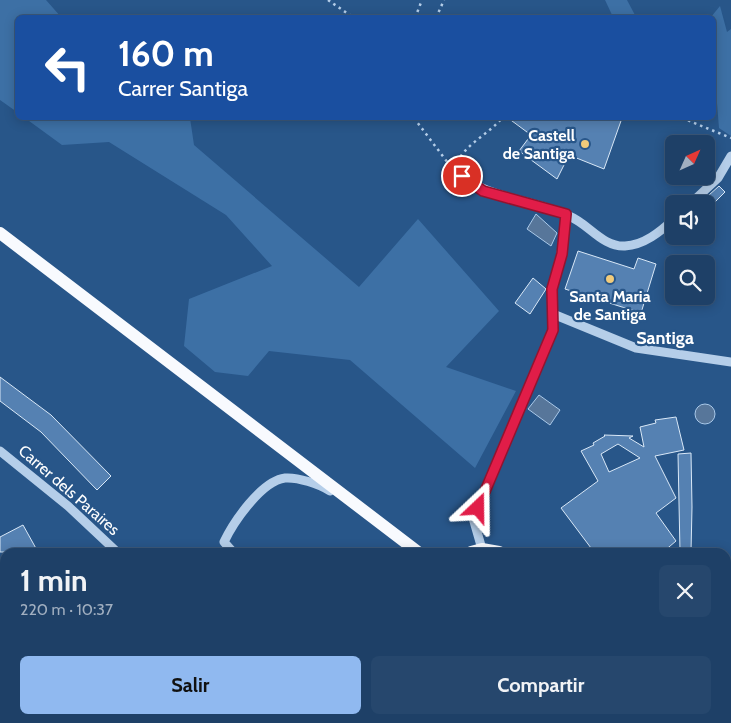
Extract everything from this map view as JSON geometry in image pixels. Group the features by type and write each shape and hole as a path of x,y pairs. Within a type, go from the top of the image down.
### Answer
{"main road":[{"path":"0,235 413,548"}],"street":[{"path":"700,195 718,178 731,156"},
{"path":"454,170 483,191 566,214 587,226 603,240 625,246 650,238 665,226"},
{"path":"476,548 473,518 553,330 552,289 562,254 566,214"},
{"path":"553,314 636,348 731,362"},
{"name":"Carrer dels Paraires","path":"0,451 68,506 113,548"},
{"path":"230,548 224,542 231,528 259,493 285,478 322,486 362,508"}],"path":[{"path":"328,0 350,15"},
{"path":"416,15 422,0"},
{"path":"437,15 444,0"},
{"path":"416,120 454,170 462,153 480,140 500,120"},
{"path":"687,120 731,138"}],"shaded area":[{"path":"0,0 46,0 59,15 15,15 15,111 0,100"},
{"path":"605,0 627,0 635,15 612,15"},
{"path":"720,6 727,32 731,29 731,136 719,128 716,91 716,15 713,15"},
{"path":"28,120 190,120 194,145 359,287 418,219 499,311 446,367 516,391 475,468 350,360 269,351 248,376 215,372 184,346 189,299 272,266 226,215 109,142 62,145"},
{"path":"536,214 557,233 551,246 527,229"},
{"path":"539,395 560,410 550,425 528,409"},
{"path":"705,404 712,407 715,414 712,421 705,424 698,421 695,414 698,407"}],"building":[{"path":"511,120 621,120 604,169 569,155 557,179 519,151 531,135"},
{"path":"719,186 725,192 715,202 715,195 709,195"},
{"name":"Santa Maria de Santiga","path":"578,251 634,269 638,258 656,264 641,313 565,289"},
{"path":"533,278 546,289 530,314 515,303"},
{"path":"0,377 51,415 111,476 97,490 41,432 0,401"},
{"path":"676,417 684,450 655,456 676,498 656,513 676,541 668,548 591,548 561,508 598,481 581,451 594,445 593,443 604,435 633,436 629,438 644,447 640,427 656,423 655,420","holes":["618,444 640,458 609,472 601,454"]},
{"path":"691,453 691,548 680,548 678,454"},
{"path":"23,525 36,548 0,548 0,537"}],"place":[{"name":"Castell de Santiga","path":"585,144"},
{"name":"Santa Maria de Santiga","path":"610,279"}],"district":[{"name":"Santiga","path":"665,338"}],"route":[{"path":"462,176 483,191 566,214 562,254 552,289 553,330 478,508"}]}
